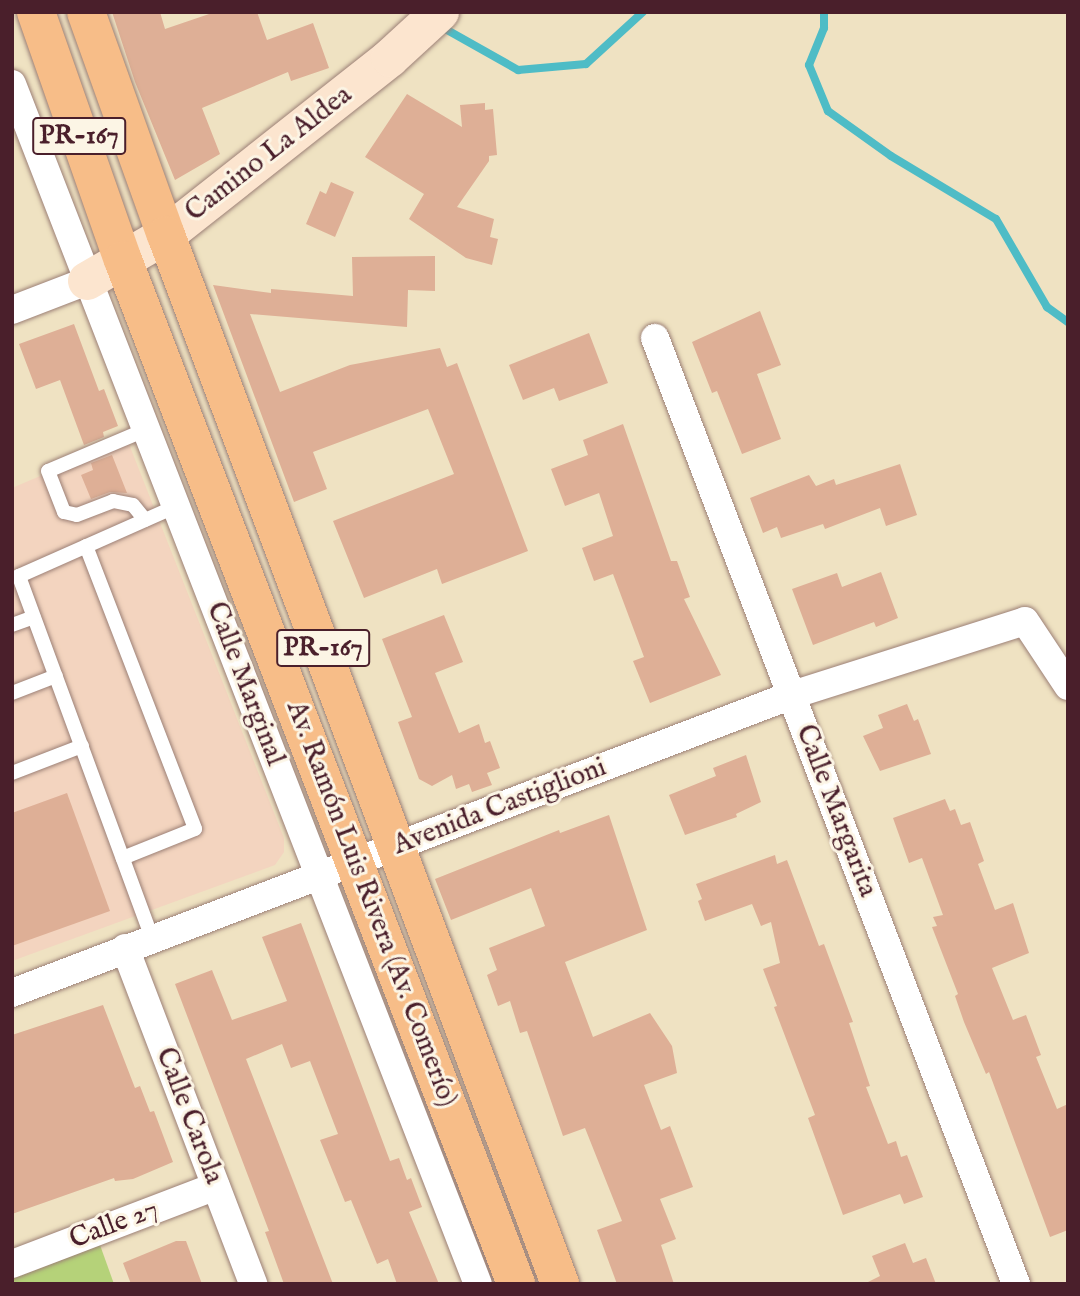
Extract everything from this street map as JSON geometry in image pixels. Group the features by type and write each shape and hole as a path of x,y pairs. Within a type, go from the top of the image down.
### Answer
{"main road":[{"name":"Av. Ramón Luis Rivera (Av. Comerío)","path":"36,12 338,870 516,1284"},
{"name":"Av. Ramón Luis Rivera (Av. Comerío)","path":"86,12 166,235 398,846 560,1284"}],"street":[{"name":"Camino La Aldea","path":"88,281 166,235 390,58 440,12"},
{"name":"Calle Marginal","path":"12,84 175,507 338,870 478,1284"},
{"path":"12,310 88,281"},
{"name":"Calle Margarita","path":"655,338 1016,1284"},
{"name":"Avenida Castiglioni","path":"12,993 792,695 1025,621 1068,686"},
{"name":"Calle Carola","path":"125,948 253,1284"},
{"name":"Calle 27","path":"12,1264 216,1186"}],"lane":[{"path":"145,430 48,471 64,512 77,515 113,501 133,505 145,520"},
{"path":"152,938 34,617 16,577 175,507"},
{"path":"86,546 195,829 122,858"},
{"path":"12,625 34,617"},
{"path":"12,693 56,676"},
{"path":"12,773 82,746"}],"shaded area":[{"path":"127,439 284,838 284,852 275,865 12,961 12,488"}],"green space":[{"path":"100,1245 114,1284 12,1284 12,1279"}],"building":[{"path":"112,12 160,12 165,29 215,12 257,12 267,40 313,23 329,68 291,81 288,72 202,108 220,154 175,180 135,82"},
{"path":"407,94 462,127 460,105 485,103 485,110 493,109 497,155 489,156 489,161 457,207 494,219 490,237 498,239 492,265 466,258 409,219 424,194 365,157"},
{"path":"331,182 354,192 335,237 306,224 320,191 326,194"},
{"path":"435,256 435,291 408,290 407,327 250,314 280,392 350,365 440,348 447,367 457,363 528,551 442,584 437,569 364,598 333,521 454,474 428,409 313,452 327,489 294,502 213,285 271,293 271,289 353,296 352,257"},
{"path":"760,311 781,365 757,374 781,439 742,454 717,391 712,393 692,342"},
{"path":"74,324 99,391 104,389 118,426 103,432 104,437 84,445 60,380 36,389 19,344"},
{"path":"589,333 608,383 559,401 554,388 523,400 509,365"},
{"path":"623,424 671,561 677,561 690,597 684,599 721,675 650,703 633,661 644,657 613,574 594,581 582,548 613,536 599,493 565,506 551,469 588,455 583,440"},
{"path":"112,455 127,493 110,492 91,499 81,475 93,470 91,463"},
{"path":"900,464 917,515 886,526 880,508 825,529 823,524 781,538 777,527 763,533 750,498 809,475 816,486 834,479 836,485"},
{"path":"881,572 898,618 876,627 874,622 813,645 792,589 837,573 842,587"},
{"path":"444,615 463,662 435,673 459,733 479,724 485,743 490,741 500,768 487,773 492,785 472,792 469,784 456,789 452,775 432,786 419,779 398,722 412,717 382,639"},
{"path":"907,704 914,721 918,719 931,754 880,771 863,736 883,728 878,715"},
{"path":"746,755 761,802 736,814 737,817 685,835 669,795 716,776 713,768"},
{"path":"67,793 110,911 12,946 12,813"},
{"path":"945,799 950,811 955,809 961,825 970,822 984,861 978,864 995,910 1013,903 1029,953 992,968 1013,1020 1026,1015 1041,1055 1036,1057 1057,1109 1068,1104 1068,1230 1050,1237 989,1072 986,1074 955,996 958,994 932,927 937,926 933,917 943,915 922,858 909,863 893,818"},
{"path":"609,815 647,930 565,962 593,1037 650,1013 672,1046 677,1073 644,1085 661,1130 670,1126 693,1187 660,1199 676,1239 661,1245 674,1284 617,1284 597,1230 622,1221 585,1128 563,1136 527,1031 520,1033 510,1001 498,1006 487,975 497,970 489,948 545,926 531,888 451,920 435,879 559,830 560,833"},
{"path":"775,855 777,864 787,860 819,946 824,944 853,1022 849,1023 870,1086 866,1087 888,1144 896,1141 901,1157 907,1155 923,1197 904,1204 900,1194 843,1215 808,1118 815,1115 774,1007 777,1006 763,969 780,963 771,922 761,926 752,904 705,921 698,901 702,899 696,884"},
{"path":"301,923 390,1161 399,1158 407,1180 411,1178 422,1207 409,1212 439,1284 397,1284 388,1259 377,1264 351,1200 345,1202 320,1140 338,1134 310,1061 291,1068 282,1044 246,1059 333,1284 284,1284 265,1232 269,1231 175,984 212,970 232,1020 287,1001 262,937"},
{"path":"103,1005 135,1088 140,1086 150,1112 154,1111 173,1162 133,1179 115,1181 114,1178 12,1214 12,1035"},
{"path":"176,1241 186,1241 202,1284 131,1284 123,1263"},
{"path":"905,1243 913,1263 926,1258 936,1284 864,1284 880,1276 872,1256"}],"waterway":[{"path":"440,26 518,70 586,64 643,12"},
{"path":"824,12 824,28 809,65 828,111 891,156 996,219 1047,307 1068,322"}]}
